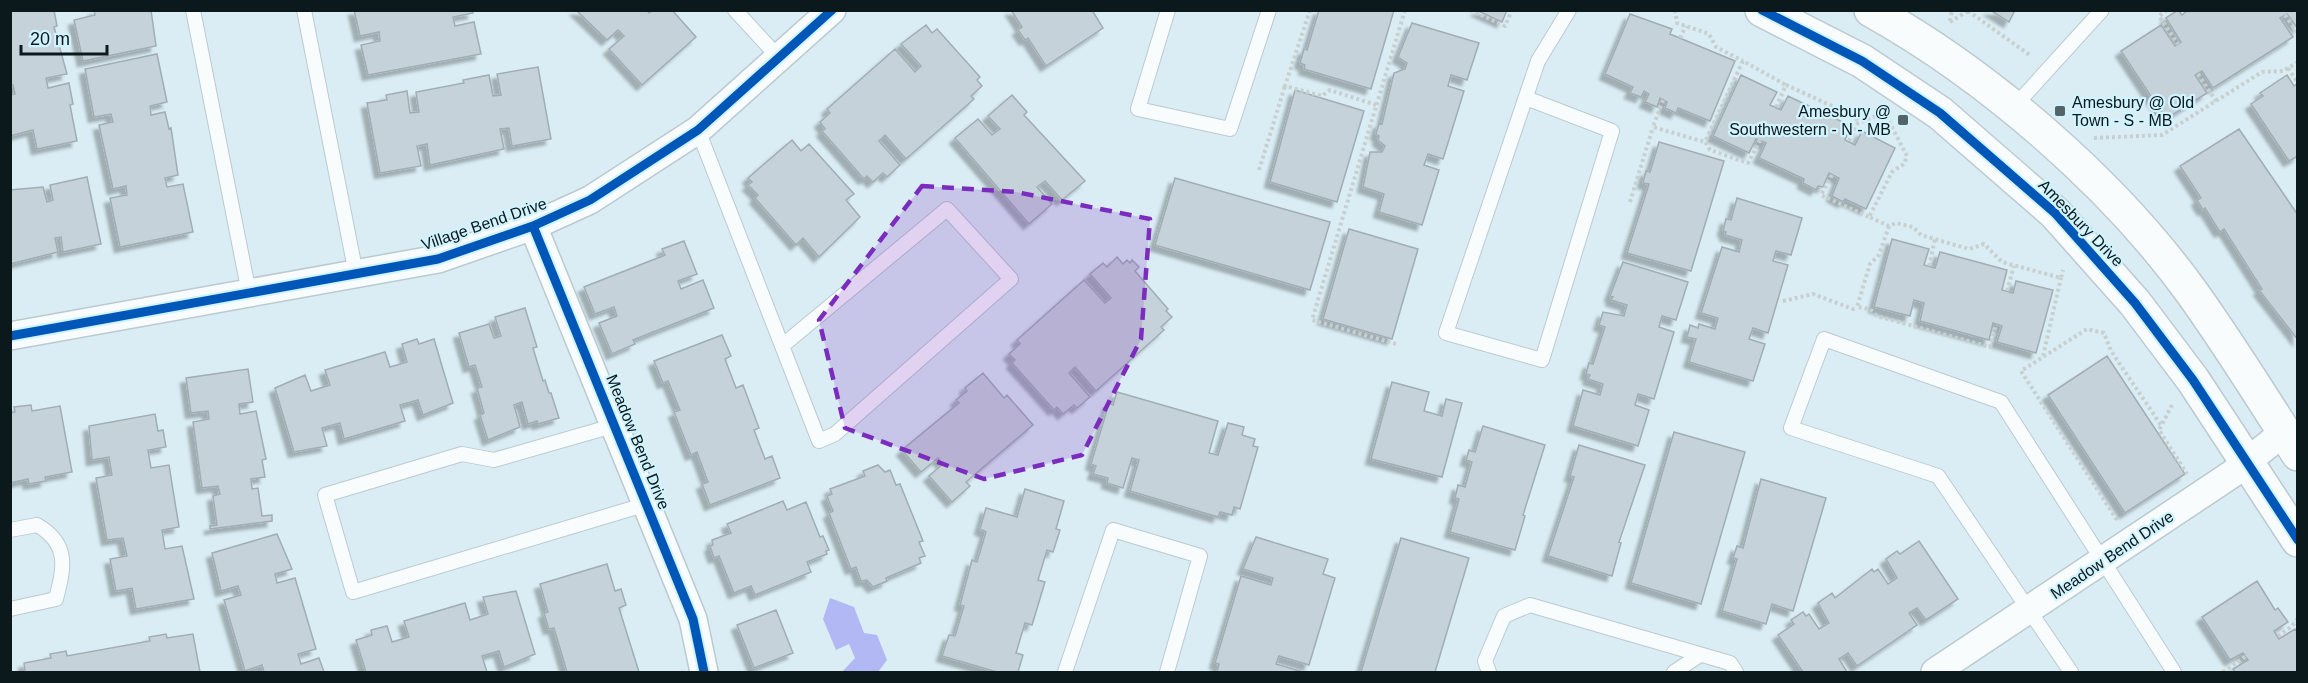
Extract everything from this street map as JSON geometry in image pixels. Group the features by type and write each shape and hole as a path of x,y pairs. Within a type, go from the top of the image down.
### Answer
{"street":[{"name":"Village Bend Drive","path":"10,336 438,259 533,226 590,200 698,130 832,10"},
{"name":"Amesbury Drive","path":"1762,10 1862,61 1940,113 2055,213 2135,303 2193,380 2298,540"},
{"path":"1871,10 1959,67 2072,158 2152,243 2193,293 2293,435"},
{"path":"1977,145 2012,109"},
{"name":"Meadow Bend Drive","path":"533,226 616,425 693,619 704,672"},
{"name":"Meadow Bend Drive","path":"1935,672 2103,562 2247,461 2293,435"}],"lane":[{"path":"193,10 249,293"},
{"path":"304,10 356,274"},
{"path":"735,10 779,58"},
{"path":"1168,10 1138,109 1230,129 1269,10"},
{"path":"1526,98 1612,131 1542,360 1446,333 1538,61 1569,10"},
{"path":"2012,109 2102,10"},
{"path":"698,130 782,346 819,441 835,434 1011,279 947,209 782,346"},
{"path":"2071,672 1938,476 1791,428 1824,339 2001,402 2174,672"},
{"path":"616,425 494,460 462,454 325,495 353,592 647,504"},
{"path":"10,530 38,525 52,533 65,564 56,599 10,609"},
{"path":"1065,672 1113,530 1200,556 1167,672"},
{"path":"1489,672 1485,661 1504,616 1530,605 1730,663 1736,672"},
{"path":"1674,672 1700,655"}],"path":[{"path":"1259,170 1310,10"},
{"path":"1396,344 1312,320 1404,10"},
{"path":"1470,10 1505,26 1512,10"},
{"path":"1675,10 1677,23 1709,34 1716,47 1785,85 1856,117 1858,123"},
{"path":"1952,10 1950,22 1968,11 2034,58"},
{"path":"2167,10 2159,16 2178,44"},
{"path":"2285,15 2298,34"},
{"path":"1680,38 1686,26"},
{"path":"1705,142 1743,61"},
{"path":"2092,138 2162,135 2262,72 2283,71 2298,62"},
{"path":"2288,68 2298,83"},
{"path":"2198,74 2216,101"},
{"path":"1776,107 1785,85"},
{"path":"1285,86 1322,96 1330,90 1376,105"},
{"path":"1630,202 1663,100"},
{"path":"1849,141 1858,123 1884,113 1889,107"},
{"path":"1869,217 1893,172 1904,164 1907,156 1884,113"},
{"path":"1653,127 1705,142 1710,150 1748,163 1760,140"},
{"path":"1832,175 1821,195 1889,226 1896,223 1913,227 1921,235 1969,249 1984,244 2002,262 2061,278"},
{"path":"1857,307 1870,264 1879,255 1889,226"},
{"path":"1929,266 1935,239"},
{"path":"2042,357 2066,262"},
{"path":"2007,291 2014,266"},
{"path":"1783,301 1813,294 1853,309 1857,307 1870,309 1877,316 1990,347 1996,324"},
{"path":"2121,526 2021,372 2087,328 2104,333 2111,351 2161,425"},
{"path":"2173,404 2159,430 2190,479"},
{"path":"2277,636 2292,626 2298,618"},
{"path":"2223,672 2246,657"}],"highlighted area":[{"path":"922,186 1016,192 1150,219 1141,339 1082,455 984,479 845,428 819,320"}],"water":[{"path":"830,598 854,607 864,633 877,635 887,660 878,672 842,672 855,658 849,644 836,650 823,619"}],"building":[{"path":"10,10 54,10 57,26 54,27 67,74 46,78 48,88 69,83 73,104 70,105 77,141 37,149 33,130 10,136 10,95 15,94 13,85 10,85"},
{"path":"94,10 151,10 156,46 83,61 74,20 95,15"},
{"path":"354,10 472,10 473,13 453,17 455,26 474,22 481,54 368,75 361,45 380,41 379,32 360,36"},
{"path":"576,10 647,10 649,13 652,10 672,10 696,37 642,85 609,49 624,36 618,30 607,40"},
{"path":"1011,10 1092,10 1103,28 1046,66 1028,38 1025,40 1018,30 1022,27"},
{"path":"1319,10 1394,10 1371,89 1304,69 1305,65 1300,63 1304,49 1307,50"},
{"path":"1476,10 1507,10 1502,22"},
{"path":"1990,10 2015,10 2009,22"},
{"path":"2178,10 2182,15 2188,10 2298,10 2298,29 2287,14 2280,18 2293,37 2213,88 2202,71 2195,75 2207,93 2166,119 2121,51 2161,25 2175,46 2181,42 2166,18"},
{"path":"1630,14 1672,29 1670,34 1735,61 1710,121 1678,108 1676,113 1665,108 1667,102 1660,98 1657,107 1645,102 1649,94 1644,91 1641,97 1630,93 1633,87 1605,74"},
{"path":"1412,23 1479,43 1467,80 1451,75 1448,86 1464,91 1443,159 1428,154 1424,165 1439,170 1422,225 1379,212 1384,194 1363,187 1370,152 1382,152 1385,146 1378,140 1379,136 1376,134 1379,123 1382,124 1394,73 1405,69 1407,63 1398,57"},
{"path":"926,25 932,33 937,29 980,77 977,80 982,86 971,96 974,99 906,159 885,135 879,141 900,165 887,177 883,173 873,182 867,176 864,179 822,131 825,129 820,122 830,113 827,109 895,49 915,72 921,66 901,44"},
{"path":"157,54 167,102 150,106 151,115 165,112 169,129 171,128 178,175 165,178 167,187 183,184 193,232 120,247 110,198 127,195 126,186 113,189 99,125 113,122 111,114 94,117 85,69"},
{"path":"538,67 551,139 512,146 509,128 500,129 504,149 430,165 427,144 417,146 421,166 380,173 367,103 387,100 386,95 407,91 410,113 419,112 416,92 464,83 463,80 489,75 493,96 501,95 497,74"},
{"path":"1741,75 1777,92 1770,105 1781,110 1788,96 1851,126 1845,140 1855,145 1862,131 1895,148 1866,209 1845,199 1843,202 1832,196 1839,178 1829,173 1823,187 1818,186 1816,190 1803,183 1804,179 1759,158 1766,143 1756,139 1749,153 1713,136"},
{"path":"2287,75 2294,86 2298,83 2298,156 2289,161 2251,104 2263,96 2260,93"},
{"path":"1295,90 1364,111 1337,202 1270,182"},
{"path":"1012,95 1027,112 1024,115 1085,181 1062,200 1045,181 1037,187 1052,204 1029,224 955,138 978,119 992,135 1000,129 988,116"},
{"path":"2239,129 2298,215 2298,340 2259,290 2262,289 2224,229 2220,232 2205,208 2203,210 2197,200 2201,198 2180,166"},
{"path":"792,140 801,151 809,144 854,194 846,200 860,217 819,257 803,238 796,245 755,198 758,195 748,185 752,182 748,178"},
{"path":"1659,142 1724,161 1691,271 1627,253 1649,184 1643,183 1646,171 1650,172"},
{"path":"87,177 101,244 63,252 61,237 55,238 58,252 10,264 10,190 43,187 47,202 53,200 50,185"},
{"path":"1175,178 1330,222 1310,290 1155,245"},
{"path":"1737,198 1802,218 1791,255 1776,251 1773,261 1788,265 1768,333 1753,328 1749,339 1765,344 1753,381 1689,362 1696,339 1687,337 1690,325 1698,328 1699,324 1715,329 1718,318 1701,313 1722,247 1739,252 1742,240 1725,235 1726,232 1723,231 1726,219 1731,220"},
{"path":"1349,229 1418,249 1392,339 1323,319"},
{"path":"1892,239 1929,249 1924,265 1935,268 1940,252 2007,270 2002,290 2013,293 2016,281 2053,290 2036,353 1997,342 2002,326 1993,323 1989,340 1920,321 1924,303 1914,300 1910,316 1874,307"},
{"path":"684,241 697,274 678,281 681,289 703,280 714,308 633,340 635,344 612,354 599,323 617,316 614,307 595,314 584,287 665,255 662,249"},
{"path":"1117,257 1123,264 1127,260 1130,263 1132,260 1139,267 1135,271 1168,309 1166,311 1172,317 1161,327 1164,330 1096,391 1075,367 1069,373 1090,397 1077,408 1074,405 1063,414 1057,407 1054,410 1012,363 1015,360 1009,354 1020,344 1017,340 1084,280 1105,303 1111,298 1090,274 1103,263 1107,267"},
{"path":"1623,262 1688,282 1676,320 1662,316 1659,327 1674,332 1654,399 1638,394 1635,405 1649,410 1638,446 1573,426 1583,390 1600,395 1603,384 1588,379 1590,375 1586,374 1589,363 1593,364 1605,327 1599,325 1603,312 1624,316 1627,305 1611,300 1613,297 1610,296"},
{"path":"525,308 537,347 533,348 543,381 545,380 549,393 551,393 559,418 538,424 537,421 528,424 522,402 514,405 520,427 488,440 480,415 484,413 477,388 482,387 475,365 469,367 459,333 489,324 494,338 501,336 495,317"},
{"path":"722,335 731,356 725,359 736,388 743,385 759,428 754,430 765,459 772,456 780,478 710,505 702,484 708,482 697,452 691,455 674,412 680,410 668,381 663,383 654,361"},
{"path":"417,339 419,344 434,339 453,403 423,415 418,400 400,405 405,421 344,439 340,423 322,428 327,446 294,452 275,388 305,375 311,391 330,385 325,370 385,352 390,367 407,362 402,344"},
{"path":"2107,356 2185,474 2125,513 2048,395"},
{"path":"248,369 253,402 239,404 240,414 256,411 266,459 262,460 265,477 251,479 252,489 258,488 262,516 272,515 272,521 210,529 210,526 217,525 213,496 220,494 218,486 202,488 193,422 209,419 208,411 191,413 186,378"},
{"path":"983,373 1004,398 1007,395 1033,425 966,482 970,486 952,502 929,476 943,464 938,458 921,472 902,450 959,403 956,400 967,391 965,388"},
{"path":"1392,382 1429,392 1424,411 1442,416 1446,399 1462,403 1442,477 1371,459"},
{"path":"1117,392 1218,421 1209,453 1218,455 1228,423 1244,427 1242,435 1255,439 1253,446 1258,447 1240,509 1234,507 1232,515 1220,512 1218,517 1130,491 1139,460 1132,458 1123,488 1107,483 1108,478 1093,474 1096,466 1091,464 1109,403 1113,405"},
{"path":"31,405 32,411 60,406 72,472 45,477 46,481 29,484 28,479 10,483 10,413 15,412 14,407"},
{"path":"155,414 158,431 163,430 166,447 148,450 151,468 169,465 179,527 162,530 165,549 182,546 194,599 136,609 132,588 116,591 110,559 127,556 123,538 107,540 96,478 112,475 109,457 92,460 89,426"},
{"path":"1483,426 1545,445 1523,515 1525,516 1515,550 1450,532 1459,499 1455,498 1458,485 1465,487 1472,462 1466,460 1469,450 1475,452"},
{"path":"1674,432 1745,452 1701,604 1631,583"},
{"path":"1579,445 1645,465 1619,542 1621,543 1612,576 1548,556 1574,477 1570,476"},
{"path":"878,465 885,472 890,470 896,485 900,484 923,541 919,542 925,556 919,558 921,563 886,578 887,581 873,587 867,580 861,581 856,567 851,569 829,513 833,511 827,496 832,494 830,489 865,476 863,471"},
{"path":"1761,479 1826,498 1793,611 1772,604 1766,624 1722,611 1737,559 1733,558 1737,546 1743,548"},
{"path":"1025,489 1064,501 1056,529 1060,530 1053,552 1047,550 1038,580 1045,582 1032,625 1025,623 1016,653 1023,655 1018,672 997,672 942,656 949,635 955,636 964,606 960,605 972,560 977,562 986,532 980,529 986,508 1017,517"},
{"path":"783,501 787,510 806,502 820,537 823,536 829,550 826,551 827,554 807,562 811,572 755,595 751,586 734,593 719,556 714,558 710,546 713,545 712,540 731,533 727,524"},
{"path":"277,534 292,569 275,574 277,583 295,578 316,649 298,654 301,664 319,658 324,672 264,672 262,665 245,671 224,600 241,595 238,586 221,591 212,553"},
{"path":"1256,537 1328,559 1323,574 1335,578 1309,665 1279,656 1276,664 1303,672 1217,672 1219,664 1215,663 1241,576 1271,585 1273,578 1243,569"},
{"path":"1401,538 1469,558 1435,672 1361,672"},
{"path":"1919,541 1958,599 1926,620 1917,608 1909,613 1917,625 1857,666 1848,653 1839,659 1847,672 1803,672 1778,635 1794,624 1791,620 1803,612 1806,616 1809,614 1819,629 1829,623 1818,603 1832,593 1835,598 1872,569 1874,572 1878,569 1888,584 1897,578 1886,559 1897,551 1900,554"},
{"path":"607,564 615,591 621,589 626,605 619,608 639,672 567,672 554,628 549,629 544,613 548,612 540,584"},
{"path":"2257,581 2275,610 2278,608 2288,622 2274,631 2279,639 2295,629 2298,633 2298,672 2235,672 2233,669 2248,660 2243,653 2230,660 2202,617"},
{"path":"516,591 535,654 504,667 499,651 482,656 487,672 366,672 356,640 372,635 371,630 387,626 392,642 409,637 404,621 465,603 470,620 488,614 483,597"},
{"path":"776,610 793,653 754,668 737,625"},
{"path":"166,634 167,638 193,634 200,672 25,672 24,663 51,658 50,654 66,651 67,656 150,641 149,637"}],"cycle path":[{"path":"10,336 438,259 533,226 590,200 698,130 832,10"},
{"path":"1762,10 1862,61 1940,113 2055,213 2135,303 2193,380 2298,540"},
{"path":"533,226 693,619 704,672"}],"place":[{"name":"Amesbury @ Old Town - S - MB","path":"2060,111"},
{"name":"Amesbury @ Southwestern - N - MB","path":"1903,120"}]}
